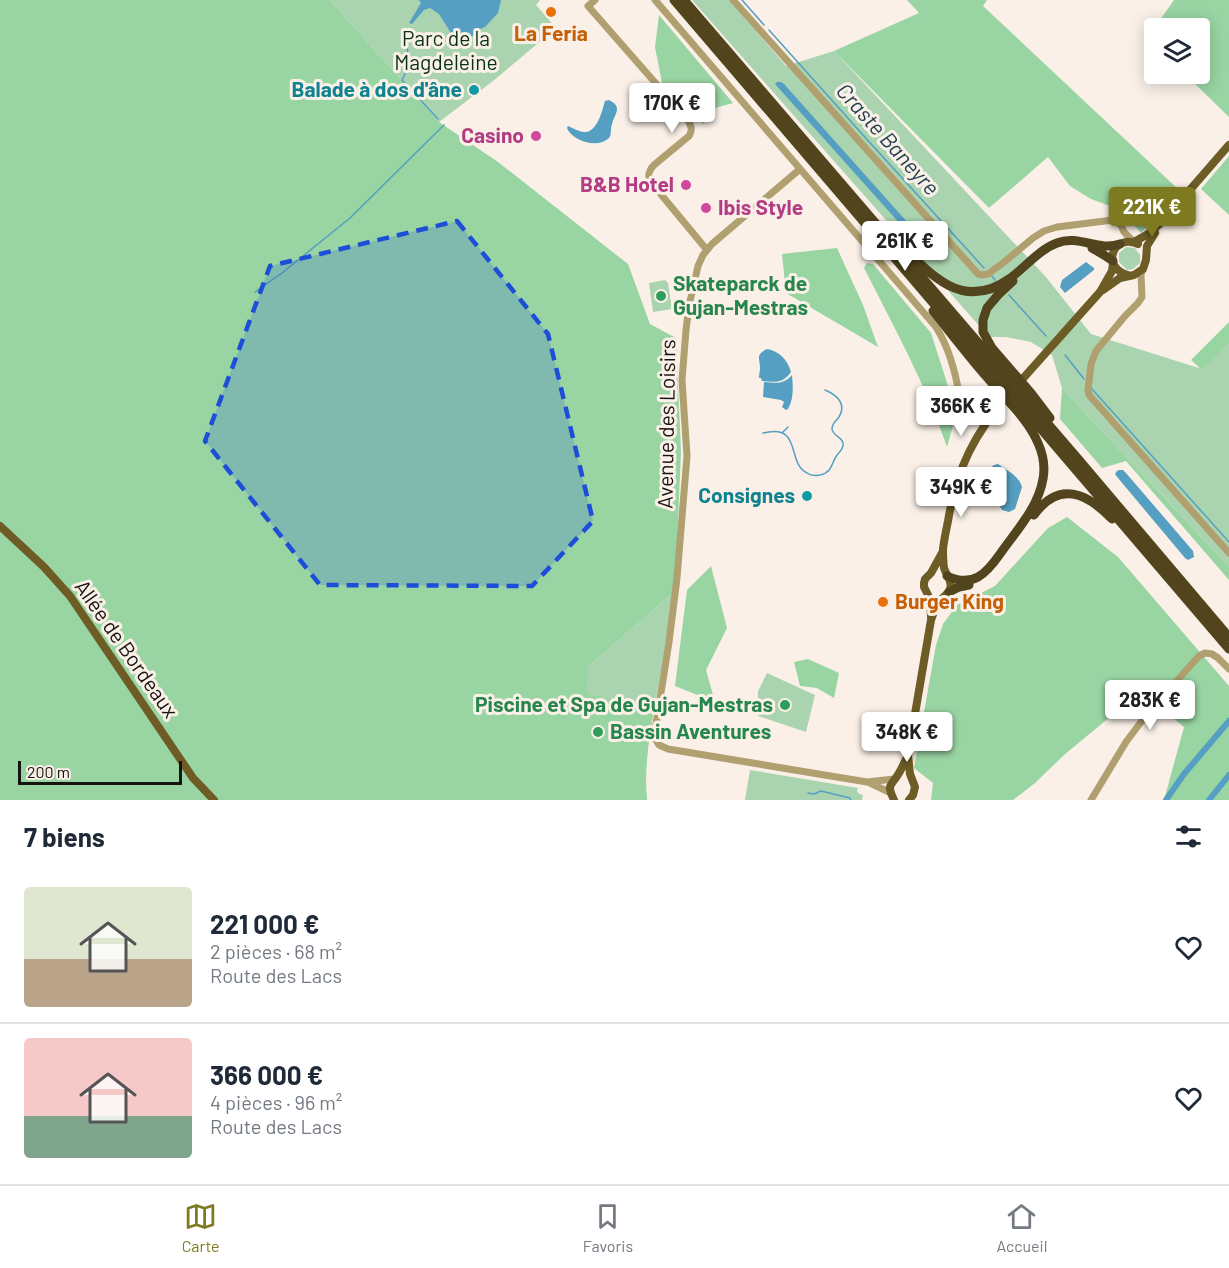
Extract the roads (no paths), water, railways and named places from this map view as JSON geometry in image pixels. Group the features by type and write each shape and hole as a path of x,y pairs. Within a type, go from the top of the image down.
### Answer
{"highway":[{"path":"674,0 1229,637"},
{"path":"684,0 952,313 1229,649"},
{"path":"780,112 838,172 875,216 927,271 953,288 978,291 994,287 1008,280 1042,252 1060,241 1080,241 1104,247 1120,243"},
{"path":"866,223 903,274 984,375 1027,424 1042,455 1043,478 1036,501 991,567 980,576 970,580 957,580 947,576"},
{"path":"1074,461 1064,435 988,343 983,332 983,320 987,308 998,295 1041,258 1059,246 1073,244 1087,247 1099,251 1113,262"},
{"path":"946,594 990,575 1041,506 1056,496 1074,494 1086,498 1099,507 1193,607"}],"main road":[{"path":"1113,262 1119,272 1128,275 1134,275 1143,269 1148,242 1162,222 1229,145"},
{"path":"931,620 930,603 924,583 940,558 962,465 978,434 998,407 1100,292 1112,271 1113,252 1120,243 1134,242 1162,222"},
{"path":"1134,242 1142,246 1146,255"},
{"path":"1100,292 1128,275"},
{"name":"Allée de Bordeaux","path":"0,526 44,567 70,596 193,778 214,800"},
{"path":"909,799 915,787 910,774 908,755 931,620 938,603 951,584 944,565 943,547"},
{"path":"931,573 940,572 947,576"},
{"path":"928,594 935,598 946,594"},
{"path":"894,797 890,788 908,755"},
{"path":"895,778 906,776 912,780"}],"street":[{"path":"595,0 588,6 691,125 689,136 654,165 648,175 649,180 706,250 800,169"},
{"path":"655,0 936,327 946,346 955,372 960,399"},
{"path":"733,0 978,274 988,274 1033,238 1057,226 1113,220 1118,222 1134,242"},
{"path":"1120,243 1124,232"},
{"name":"Avenue des Loisirs","path":"706,250 697,273 685,337 682,380 687,456 672,621 654,737 659,745 668,749 867,782 895,778"},
{"path":"1143,269 1141,299 1094,355 1088,387 1089,395 1229,553"},
{"path":"1128,275 1141,285"},
{"path":"1091,800 1126,742 1147,714 1198,656 1205,653 1212,654 1229,669"},
{"name":"Avenue des Loisirs","path":"867,782 894,797"}],"water":[{"path":"419,0 501,0 498,13 485,27 462,41 454,38 439,14 430,8 424,10 412,24 409,23 421,3"},
{"path":"777,82 784,84 933,251 935,254 933,257 927,254 775,84"},
{"path":"609,100 617,108 609,138 592,143 580,140 570,133 568,126 583,132 592,129 598,121 605,101"},
{"path":"1086,262 1094,270 1065,293 1060,287 1062,280"},
{"path":"767,349 779,354 790,368 791,372 782,380 762,381 759,378 760,355"},
{"path":"792,375 792,397 788,409 782,407 784,402 781,400 763,397 764,382 782,382"},
{"path":"998,464 1016,477 1022,487 1015,509 1009,512 1002,510 986,482 991,468"},
{"path":"1119,470 1126,473 1193,551 1194,557 1188,560 1185,558 1115,474"}],"waterway":[{"name":"Craste Baneyre","path":"742,0 764,25"},
{"name":"Craste Baneyre","path":"769,30 984,268"},
{"path":"406,32 408,51 405,75 402,80 438,119"},
{"path":"267,283 255,292 350,218 444,125"},
{"name":"Craste Baneyre","path":"992,276 995,280"},
{"name":"Craste Baneyre","path":"1009,295 1046,336"},
{"name":"Craste Baneyre","path":"1065,355 1084,379"},
{"name":"Craste Baneyre","path":"1092,389 1229,542"},
{"path":"763,433 776,431 784,434 789,439 801,468 809,474 818,475 827,472 843,445 832,429 841,412 840,400 825,390"},
{"path":"782,433 788,427"},
{"path":"1166,800 1184,774 1229,721"},
{"path":"1209,800 1229,775"},
{"path":"808,793 814,794 821,791 851,800"}],"place":[{"name":"La Feria","path":"551,12"},
{"name":"Balade à dos d'âne","path":"474,90"},
{"name":"Casino","path":"536,136"},
{"name":"B&B Hotel","path":"686,185"},
{"name":"Ibis Style","path":"706,208"},
{"name":"Skateparck de Gujan-Mestras","path":"661,296"},
{"name":"Consignes","path":"807,496"},
{"name":"Burger King","path":"883,602"},
{"name":"Piscine et Spa de Gujan-Mestras","path":"785,705"},
{"name":"Bassin Aventures","path":"598,732"}],"park label":[{"name":"Parc de la Magdeleine","path":"446,51"}]}
